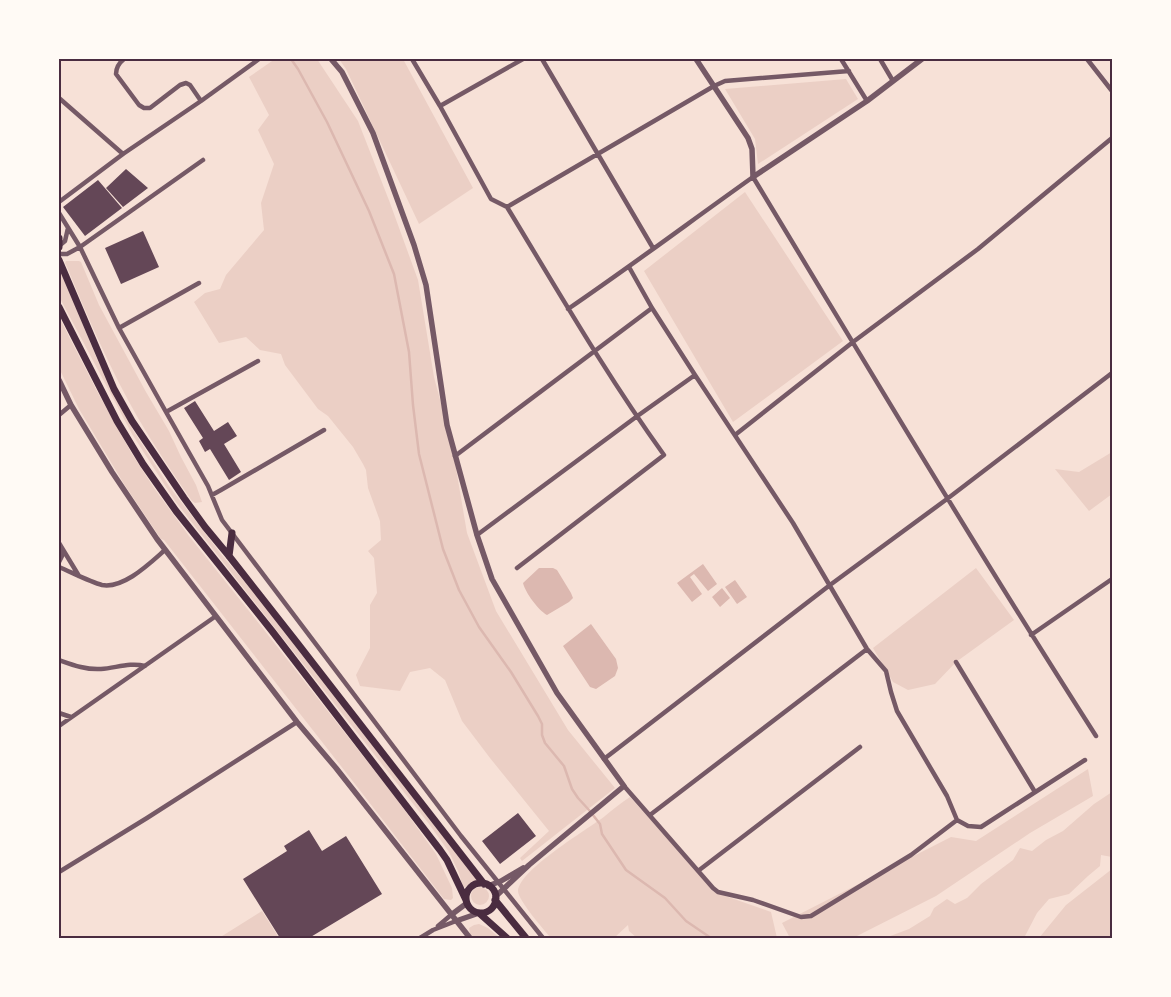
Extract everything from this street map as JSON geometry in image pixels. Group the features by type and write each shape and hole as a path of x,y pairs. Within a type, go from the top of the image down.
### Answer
{"main road":[{"path":"59,238 59,246"},
{"path":"59,260 114,389 132,421 184,498 486,885 493,890 495,899 526,938"},
{"path":"59,307 118,421 176,511 278,639 440,850 447,860 471,909 479,913 507,938"},
{"path":"229,556 232,533"},
{"path":"466,901 467,892 472,886 476,884 486,885"},
{"path":"479,913 488,911 493,906 495,899"}],"street":[{"path":"59,202 123,154 259,59"},
{"path":"331,59 342,72 373,133 414,245 426,285 447,425 477,536 492,579 557,693 624,786 718,892 753,900 802,917 811,916 912,855 957,820"},
{"path":"412,59 492,199 507,207 595,352 636,416 664,455 516,568"},
{"path":"440,106 522,59"},
{"path":"542,59 653,248"},
{"path":"696,59 748,138 752,149 752,177 947,499 1096,736"},
{"path":"841,59 867,101"},
{"path":"880,59 893,80"},
{"path":"568,309 752,177 867,101 922,59"},
{"path":"1087,59 1112,92"},
{"path":"121,60 116,69 116,74 138,104 144,108 150,108 180,85 186,83 190,85 201,101"},
{"path":"507,207 725,81 849,71"},
{"path":"59,98 123,154"},
{"path":"735,434 853,342 978,249 1112,138"},
{"path":"59,254 67,254 80,247 203,160"},
{"path":"59,213 80,247 120,328 208,486 222,520 325,657 543,938"},
{"path":"59,246 65,241 68,228"},
{"path":"629,267 652,308 793,523 867,649 886,671 897,711 947,796 957,820 968,826 981,826 1084,760"},
{"path":"120,328 199,284"},
{"path":"455,456 652,308"},
{"path":"166,412 258,361"},
{"path":"604,759 830,585 947,499 1112,373"},
{"path":"477,536 636,416 695,375"},
{"path":"59,380 71,405 118,482 165,550 297,722 336,768 470,938"},
{"path":"59,415 71,405"},
{"path":"212,495 324,430"},
{"path":"60,545 78,576"},
{"path":"59,562 62,556 60,545"},
{"path":"59,567 103,585 120,584 146,567 165,550"},
{"path":"1031,635 1112,579"},
{"path":"59,726 216,616"},
{"path":"650,815 867,649"},
{"path":"59,660 83,669 101,669 137,664 144,666"},
{"path":"956,662 1035,792"},
{"path":"59,713 71,717"},
{"path":"59,872 297,722"},
{"path":"698,871 860,747"},
{"path":"495,899 529,864 624,786"},
{"path":"486,885 498,882 529,864"},
{"path":"434,930 466,901"},
{"path":"420,938 456,920 479,913"}],"shaded area":[{"path":"275,59 317,59 358,121 418,280 434,377 452,445 467,533 496,611 568,730 615,788 522,861 520,858 549,831 462,721 445,680 430,668 410,672 400,691 360,686 356,675 370,648 370,605 377,593 374,558 368,551 381,540 380,521 368,488 366,470 363,464 353,447 328,416 318,409 285,365 281,354 260,350 246,337 219,343 194,302 205,293 220,289 226,275 264,230 261,203 274,164 258,130 269,115 249,77"},
{"path":"339,59 403,59 473,188 419,224 346,69"},
{"path":"846,79 858,99 758,164 755,139 725,89"},
{"path":"745,192 843,341 733,422 644,271"},
{"path":"66,261 81,262 99,305 169,431 196,485 202,502 195,503 192,501 138,418 100,344 65,263"},
{"path":"59,266 97,359 133,430 169,486 477,880 463,888 459,873 449,852 429,824 175,501 132,434 59,296"},
{"path":"59,317 98,393 132,454 154,488 189,536 396,798 436,854 452,888 453,898 451,900 444,899 164,540 161,539 124,484 79,409 59,368"},
{"path":"1112,452 1112,494 1089,511 1055,469 1079,472"},
{"path":"703,564 717,584 708,591 694,574 690,577 702,594 692,602 677,583"},
{"path":"539,568 553,568 557,570 573,598 547,615 532,600 523,583"},
{"path":"976,568 1014,620 956,662 935,684 908,690 893,682 873,648"},
{"path":"735,580 747,597 737,604 725,587"},
{"path":"722,588 730,598 720,607 712,597"},
{"path":"591,624 616,659 618,668 615,676 596,689 590,687 563,646"},
{"path":"1088,769 1093,796 1030,833 936,896 853,938 790,938 782,923 951,837 976,841"},
{"path":"1112,792 1112,857 1101,855 1100,866 1069,894 1049,899 1037,913 1024,938 885,938 909,929 930,916 934,908 947,899 955,904 967,898 981,884 1013,860 1020,848 1032,851 1046,840 1063,831 1094,804"},
{"path":"630,797 714,892 771,912 777,938 637,938 629,931 628,925 614,938 551,938 522,901 518,891 522,882 542,861"},
{"path":"1112,869 1112,938 1039,938 1066,905"},
{"path":"480,887 486,890 489,896 486,902 480,905 474,902 471,896 474,890"},
{"path":"262,911 279,938 219,938"},
{"path":"479,924 488,928 500,938 473,938 469,928"}],"building":[{"path":"126,169 148,188 123,207 106,188"},
{"path":"98,180 122,208 85,236 63,207"},
{"path":"143,231 159,267 121,284 105,248"},
{"path":"195,401 214,431 228,422 237,436 224,444 241,472 229,480 210,449 205,452 199,441 203,438 184,408"},
{"path":"518,813 536,836 500,864 482,841"},
{"path":"309,830 322,851 346,836 382,894 309,938 280,938 243,879 287,851 284,846"}],"waterway":[{"path":"291,59 327,122 369,211 394,274 409,352 419,454 443,549 459,590 479,627 511,672 538,716 542,724 542,735 545,743 564,766 572,789 600,824 602,834 626,870 665,898 686,921 711,938"}]}
